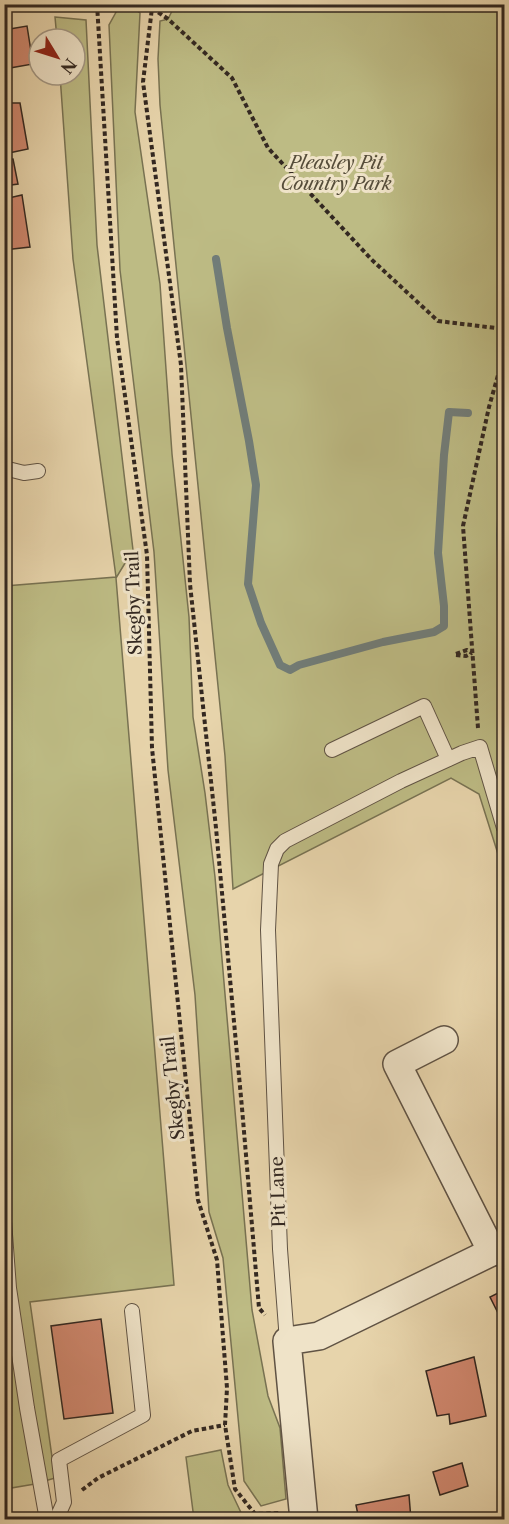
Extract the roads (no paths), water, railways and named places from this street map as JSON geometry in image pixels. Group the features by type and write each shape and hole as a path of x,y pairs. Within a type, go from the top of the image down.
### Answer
{"street":[{"path":"287,1341 319,1336 498,1249 397,1064 444,1041"},
{"name":"Pit Lane","path":"287,1341 303,1516"}],"lane":[{"path":"4,468 24,473 38,471"},
{"path":"332,750 424,706 448,759 480,747 504,828"},
{"name":"Pit Lane","path":"287,1341 280,1249 268,930 271,864 277,849 285,841 448,759"},
{"path":"4,1221 9,1288 47,1520"},
{"path":"56,1520 64,1502 59,1460 143,1415 132,1311"}],"waterway":[{"path":"216,259 256,485 248,584 261,623 280,665 290,670 299,665 383,642 434,632 444,626 438,553 444,455 449,412 468,413"},
{"path":"504,470 500,535 504,634"}],"park label":[{"name":"Pleasley Pit Country Park","path":"336,174"}]}
